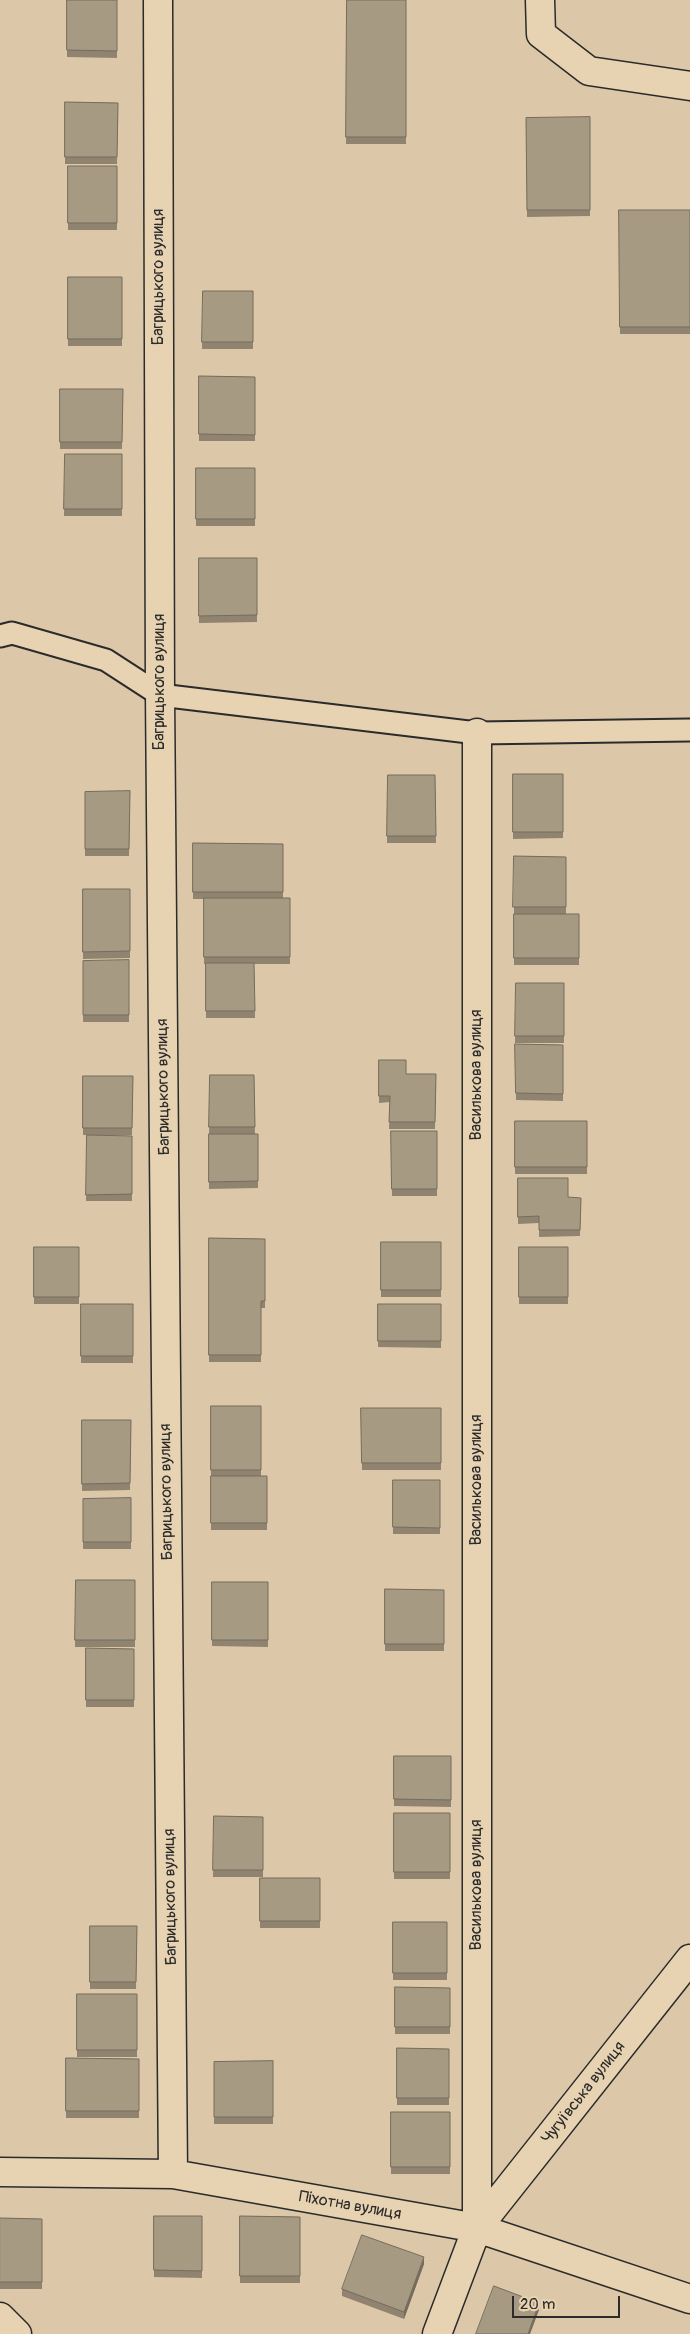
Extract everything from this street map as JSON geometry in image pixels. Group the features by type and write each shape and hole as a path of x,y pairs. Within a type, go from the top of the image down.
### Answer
{"street":[{"name":"Багрицького вулиця","path":"158,0 160,695 173,2174"},
{"path":"540,0 542,34 589,71 690,86"},
{"name":"Василькова вулиця","path":"477,732 478,2228"},
{"name":"Чугуївська вулиця","path":"478,2228 690,1959"},
{"name":"Піхотна вулиця","path":"0,2172 173,2174 478,2228 690,2299"},
{"path":"437,2334 478,2228"},
{"path":"0,2317 18,2334"}],"lane":[{"path":"0,636 12,633 106,660 160,695 477,732 690,730"}],"building":[{"path":"67,0 117,0 117,51 67,50"},
{"path":"347,0 406,0 406,137 346,137"},
{"path":"65,102 118,103 117,157 65,157"},
{"path":"590,117 590,210 527,210 526,118"},
{"path":"68,166 117,166 117,223 68,223"},
{"path":"619,210 690,210 690,327 620,327"},
{"path":"68,277 122,277 122,339 68,339"},
{"path":"203,291 253,291 253,342 202,342"},
{"path":"199,376 255,377 255,435 199,434"},
{"path":"60,389 123,389 122,442 60,442"},
{"path":"65,454 122,454 122,509 64,509"},
{"path":"196,468 255,468 255,519 196,519"},
{"path":"199,558 257,558 257,615 199,616"},
{"path":"513,774 563,774 563,832 513,832"},
{"path":"388,775 435,775 436,836 387,836"},
{"path":"130,791 129,849 85,849 85,792"},
{"path":"193,843 283,844 283,892 193,892"},
{"path":"514,856 566,857 566,907 513,907"},
{"path":"83,889 130,889 130,951 83,952"},
{"path":"204,898 290,898 290,957 204,957"},
{"path":"514,914 579,914 579,958 514,958"},
{"path":"129,960 129,1015 83,1015 83,961"},
{"path":"206,963 254,963 255,1011 206,1011"},
{"path":"516,983 564,983 564,1036 515,1036"},
{"path":"515,1044 563,1045 563,1094 516,1093"},
{"path":"379,1060 406,1060 406,1074 436,1074 435,1122 389,1122 390,1096 379,1096"},
{"path":"210,1075 254,1075 255,1127 209,1127"},
{"path":"83,1076 133,1076 132,1128 83,1128"},
{"path":"515,1121 587,1121 587,1167 515,1167"},
{"path":"391,1131 437,1131 437,1189 392,1189"},
{"path":"209,1134 258,1134 258,1181 209,1182"},
{"path":"87,1135 132,1136 132,1194 86,1195"},
{"path":"518,1178 568,1178 568,1197 581,1198 580,1230 539,1230 539,1216 518,1217"},
{"path":"209,1238 265,1239 265,1301 261,1301 261,1355 209,1355"},
{"path":"381,1242 441,1242 441,1290 381,1290"},
{"path":"34,1247 79,1247 79,1297 34,1297"},
{"path":"519,1247 568,1247 568,1297 519,1297"},
{"path":"81,1304 133,1304 133,1356 81,1356"},
{"path":"378,1304 441,1304 441,1341 378,1341"},
{"path":"211,1406 261,1406 261,1470 211,1470"},
{"path":"361,1408 441,1408 441,1463 362,1463"},
{"path":"82,1420 131,1420 130,1483 82,1484"},
{"path":"211,1476 267,1476 267,1523 211,1523"},
{"path":"393,1480 440,1480 440,1528 393,1527"},
{"path":"131,1498 131,1542 83,1542 83,1499"},
{"path":"76,1580 135,1580 135,1640 75,1640"},
{"path":"212,1582 268,1582 268,1640 212,1640"},
{"path":"385,1589 444,1590 444,1644 385,1644"},
{"path":"86,1648 134,1649 134,1700 86,1700"},
{"path":"394,1756 451,1756 451,1800 394,1799"},
{"path":"394,1813 450,1813 450,1872 394,1872"},
{"path":"214,1816 263,1817 263,1870 213,1870"},
{"path":"260,1878 320,1878 320,1921 260,1921"},
{"path":"393,1922 447,1922 447,1973 393,1973"},
{"path":"90,1926 137,1926 136,1982 90,1982"},
{"path":"395,1987 450,1988 450,2027 395,2027"},
{"path":"77,1994 137,1994 137,2050 77,2050"},
{"path":"397,2048 449,2049 449,2098 397,2098"},
{"path":"66,2058 139,2059 139,2111 66,2111"},
{"path":"273,2061 273,2117 214,2117 214,2062"},
{"path":"391,2112 450,2112 450,2167 391,2167"},
{"path":"154,2216 202,2216 202,2271 154,2270"},
{"path":"240,2216 300,2217 300,2276 240,2276"},
{"path":"0,2218 42,2219 42,2282 0,2282"},
{"path":"362,2235 424,2257 404,2312 342,2289"},
{"path":"494,2286 539,2303 528,2334 476,2334"}]}
